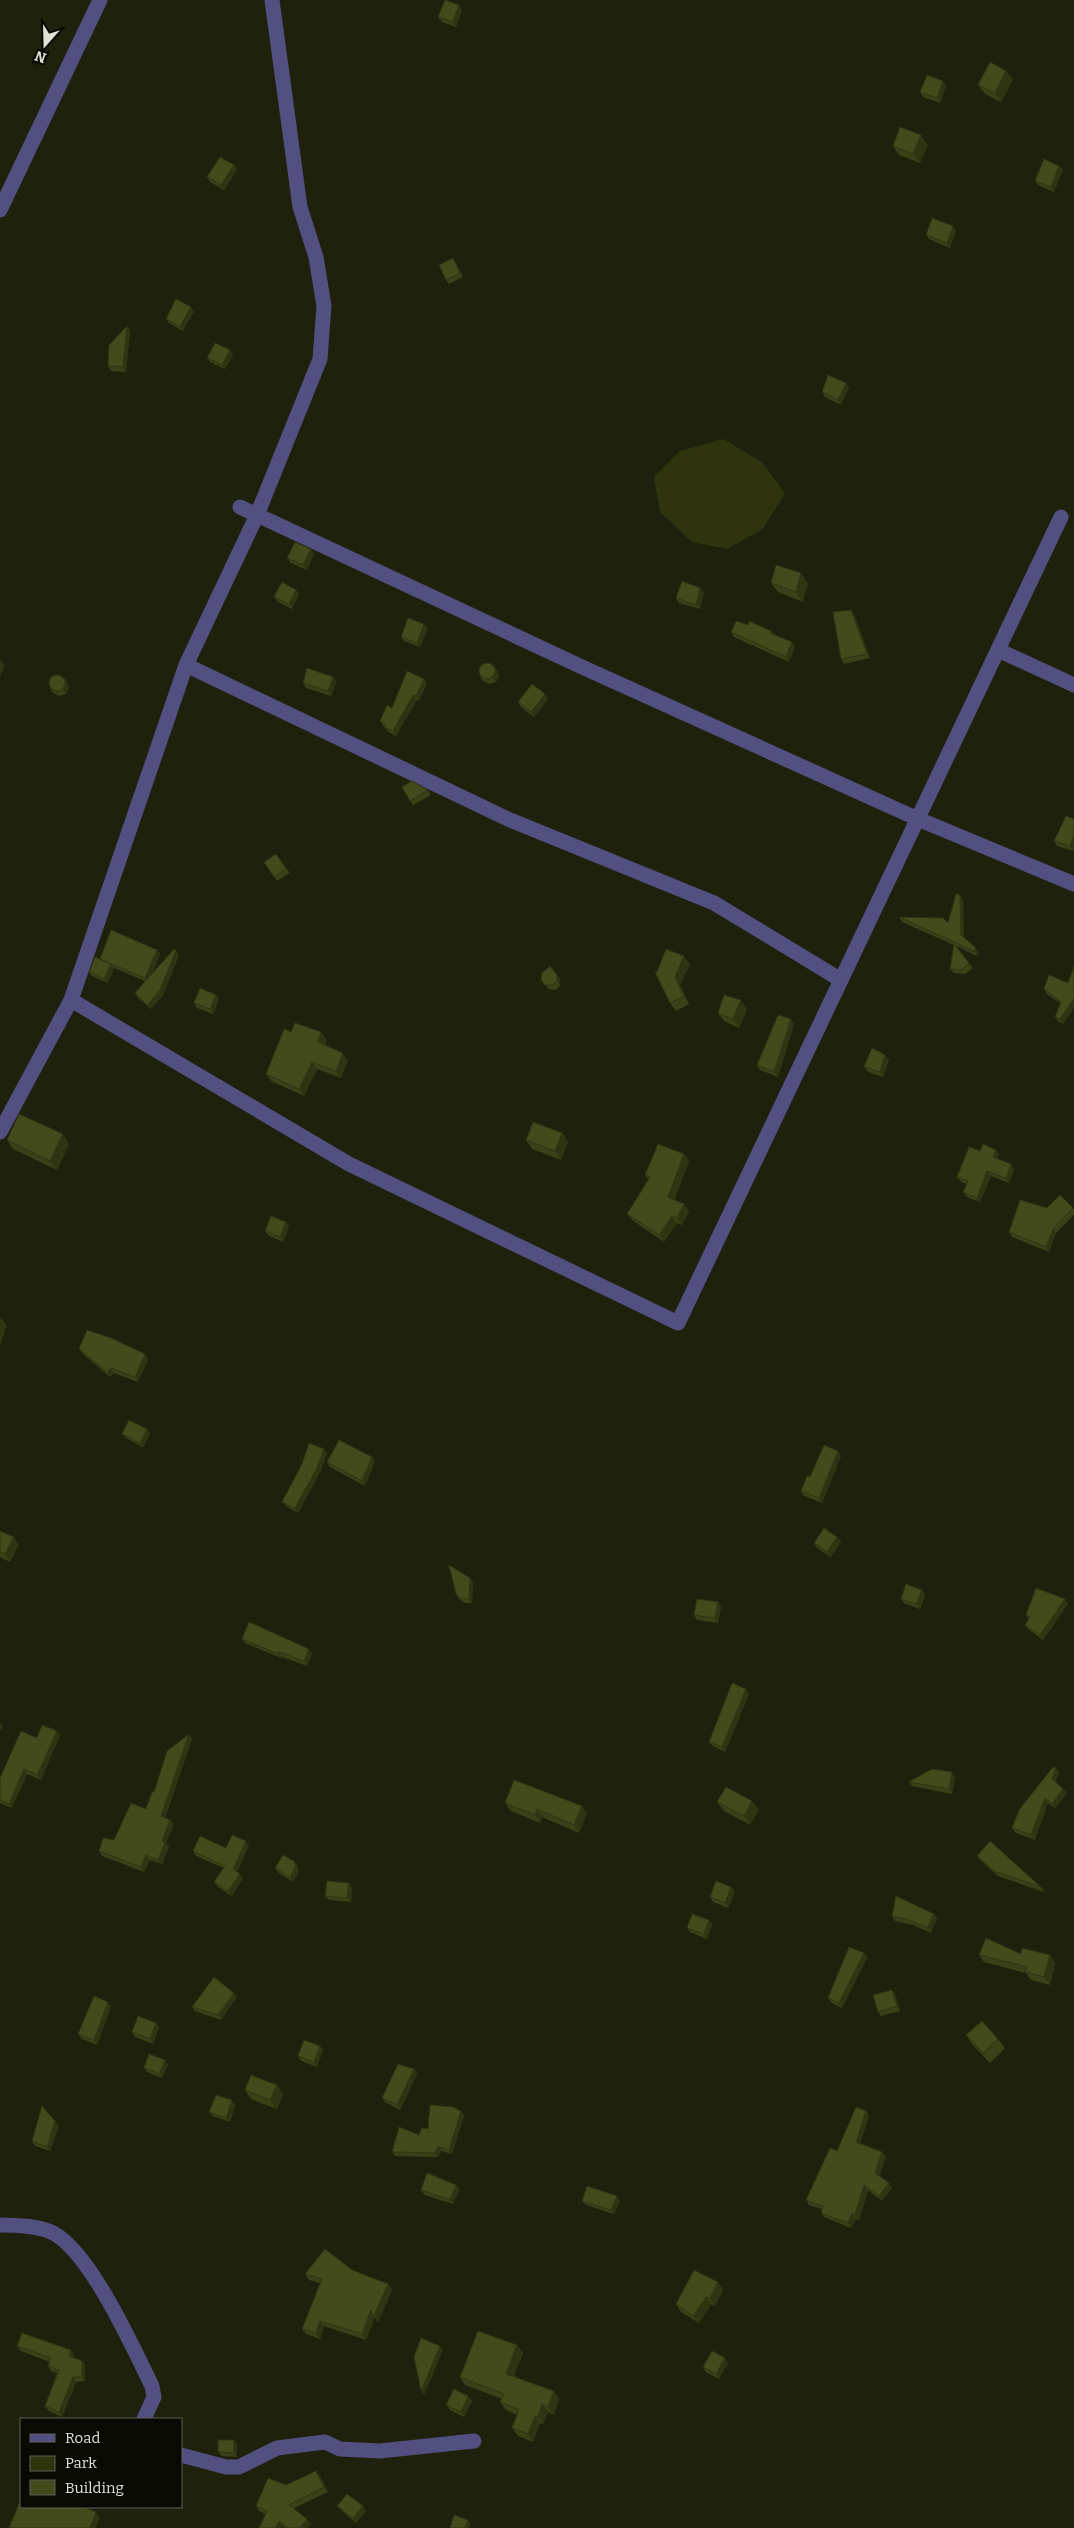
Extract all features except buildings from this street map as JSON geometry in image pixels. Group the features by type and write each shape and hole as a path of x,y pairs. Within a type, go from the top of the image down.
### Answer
{"street":[{"path":"0,210 100,0"},
{"path":"0,1132 72,1000 186,665 257,515 320,359 324,306 316,257 300,207 272,0"},
{"path":"240,507 918,819 1074,884"},
{"path":"72,1000 349,1164 678,1323 1061,517"},
{"path":"998,650 1074,685"},
{"path":"186,665 510,820 714,903 841,980"},
{"path":"0,2225 50,2232 74,2249 88,2267 152,2386 154,2397 144,2418"},
{"path":"182,2455 226,2467 239,2466 277,2448 315,2443 325,2442 340,2448 356,2451 380,2452 474,2441"}],"green space":[{"path":"723,439 762,462 785,493 763,529 727,549 692,542 660,512 654,477 680,451"}]}
